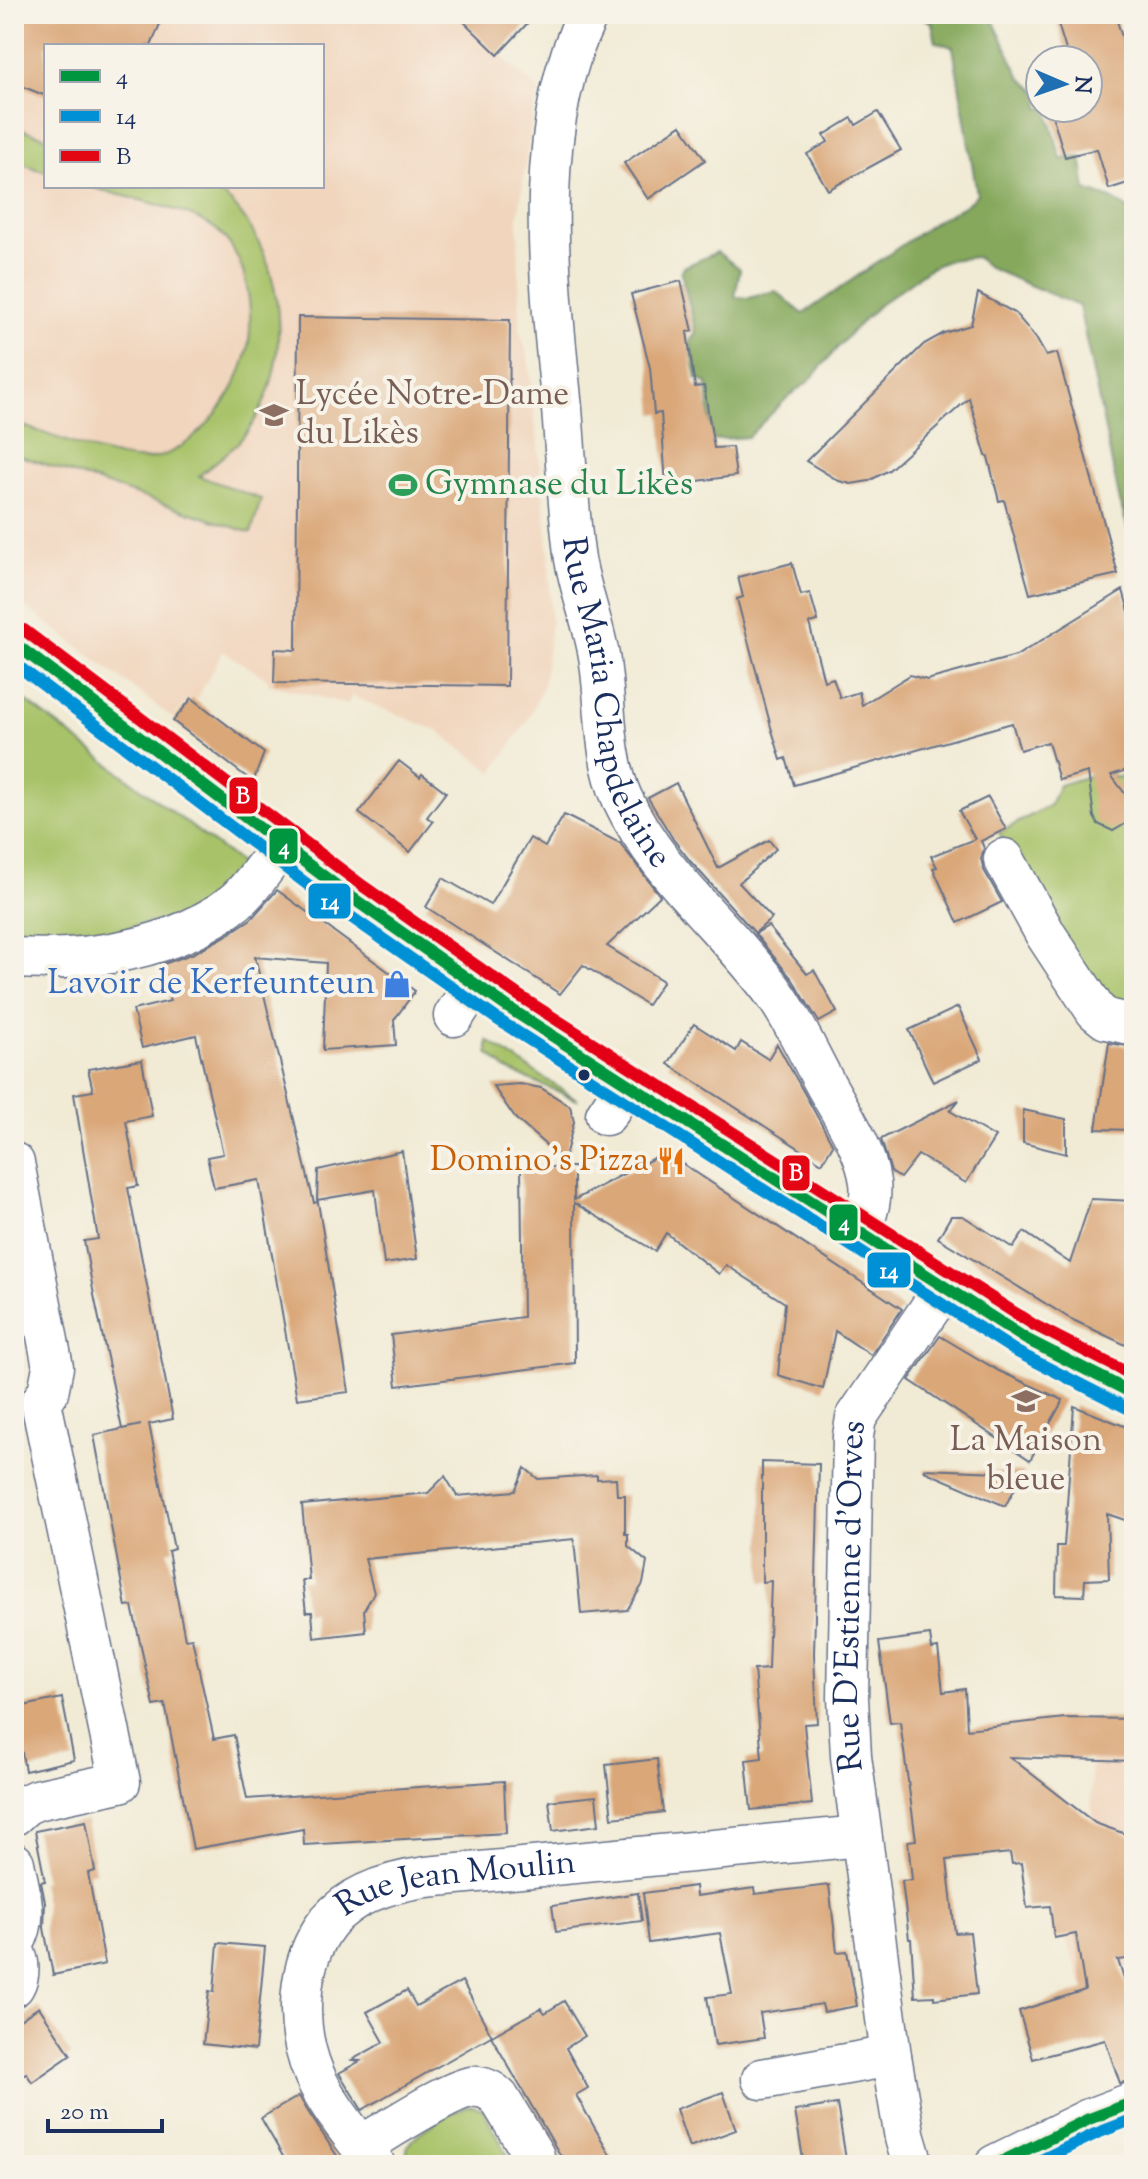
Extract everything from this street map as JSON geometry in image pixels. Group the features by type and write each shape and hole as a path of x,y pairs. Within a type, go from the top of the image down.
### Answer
{"main road":[{"path":"14,643 354,899 464,1000 616,1100 858,1232 1050,1353 1134,1394"}],"street":[{"name":"Rue Maria Chapdelaine","path":"588,14 568,59 557,106 551,183 550,257 574,552 600,661 609,759 622,797 654,852 687,895 775,995 852,1133 864,1159 870,1184 867,1213 858,1232"},
{"path":"14,958 95,957 200,925 236,901 281,845"},
{"path":"1004,859 1046,935 1096,1011 1106,1019 1134,1025"},
{"path":"14,1163 53,1367 48,1392 28,1397 120,1782 25,1808"},
{"name":"Rue D'Estienne d'Orves","path":"913,2165 905,2138 891,2056 851,1756 848,1698 854,1427 870,1397 944,1288"},
{"name":"Rue Jean Moulin","path":"368,2156 314,2074 302,2033 301,2000 309,1958 318,1938 329,1921 368,1892 387,1884 426,1877 861,1836"},
{"path":"14,1863 24,1914 14,1943"},
{"path":"14,1952 19,1966 14,1986"},
{"path":"762,2079 891,2056"},
{"path":"368,2156 451,2095 475,2086 493,2092 499,2098 534,2156 535,2165"},
{"path":"995,2165 1089,2119 1134,2102"}],"shaded area":[{"name":"Lycée Notre-Dame du Likès","path":"14,14 454,14 540,91 533,114 518,218 520,331 528,357 549,555 551,624 543,686 528,720 493,772 438,731 352,696 347,704 268,684 268,679 223,651 197,699 190,697 173,718 14,598"},
{"path":"1090,1718 1134,1719 1134,1966 1101,1971 1086,1990 1064,1937 1054,1938 1049,1906 1095,1900 1101,1866 1092,1820"}],"green space":[{"path":"916,14 990,14 1024,80 1024,124 1051,124 1061,159 1081,157 1086,190 1134,212 1134,549 1120,502 1079,306 989,268 976,257 949,260 930,268 879,305 808,382 790,395 748,437 712,440 707,383 697,379 690,341 696,332 681,272 684,267 717,252 740,269 735,297 748,298 776,291 803,314 938,220 966,205 977,194 953,47 936,42 932,23"},
{"path":"14,127 44,136 44,171 14,161"},
{"path":"95,188 209,190 222,195 234,205 262,249 276,299 277,352 272,378 264,402 247,433 199,476 261,499 251,533 14,454 14,423 118,456 149,459 167,454 184,444 215,415 228,397 238,378 249,341 249,298 242,268 219,232 193,216"},
{"path":"14,692 246,868 221,898 174,918 100,934 14,934"},
{"path":"1110,769 1114,778 1134,773 1134,1015 1115,1012 1069,955 999,833 1050,805 1059,785"},
{"path":"488,1041 578,1100 507,1070 488,1053"},
{"path":"472,2105 483,2109 508,2156 509,2165 407,2165 408,2146 418,2134"}],"building":[{"path":"14,14 164,14 152,44 44,44 44,95 14,83"},
{"path":"456,14 536,14 498,55"},
{"path":"1055,14 1115,14 1134,77 1134,181 1109,189 1097,149 1065,157 1055,124 1104,124 1104,44 1064,44"},
{"path":"878,112 901,150 828,190 807,154 828,142 824,135 852,118 856,125"},
{"path":"681,125 705,160 648,199 624,163"},
{"path":"681,281 693,331 687,332 695,387 704,386 714,448 732,447 736,476 666,485 661,413 654,414 650,368 631,294"},
{"path":"978,293 1015,313 1036,338 1046,356 1057,353 1118,574 1030,594 1004,500 999,501 969,398 889,470 869,481 851,484 839,481 806,461 924,344 944,333 971,325"},
{"name":"Gymnase du Likès","path":"298,317 510,320 507,686 274,683 275,649 296,650"},
{"path":"792,563 801,595 810,593 818,621 809,623 824,681 833,678 840,698 859,692 862,705 910,675 927,680 1016,656 1123,590 1134,629 1134,768 1111,775 1132,803 1130,821 1113,831 1098,824 1094,817 1088,772 1059,780 1048,742 1020,750 1012,723 794,785 786,758 781,760 737,599 743,597 738,577"},
{"path":"192,698 264,753 253,782 173,721"},
{"path":"399,761 446,792 427,817 433,822 410,852 359,813"},
{"path":"676,783 718,868 769,840 776,849 739,883 772,918 755,933 691,862 648,798"},
{"path":"988,797 1006,829 981,841 984,848 981,859 1002,902 958,923 933,868 937,867 931,856 975,839 959,811"},
{"path":"564,815 620,843 660,896 607,946 663,981 647,1005 583,965 560,994 426,907 443,878 490,905 530,838 545,847"},
{"path":"277,890 415,991 394,1020 396,1045 323,1050 326,963 255,957 314,1203 318,1202 349,1392 297,1399 259,1180 214,1188 207,1157 223,1154 196,1035 142,1048 133,1010 170,1001 161,965 194,953 224,937 251,919"},
{"path":"768,926 807,974 814,970 837,1012 819,1022 793,980 755,934"},
{"path":"958,1007 982,1059 933,1082 909,1030"},
{"path":"694,1024 736,1051 741,1042 768,1059 777,1044 833,1145 822,1163 668,1064"},
{"path":"1109,1043 1134,1047 1134,1130 1096,1129"},
{"path":"142,1060 152,1116 126,1121 138,1186 128,1188 173,1419 149,1424 174,1549 168,1551 185,1639 192,1638 214,1739 234,1735 247,1799 504,1781 506,1833 304,1845 303,1829 193,1849 165,1704 154,1706 132,1606 126,1607 94,1435 141,1425 122,1429 94,1295 84,1241 98,1239 74,1094 93,1091 88,1069"},
{"path":"520,1084 541,1088 570,1106 574,1122 564,1161 515,1118 493,1086"},
{"path":"959,1100 950,1111 995,1137 966,1183 918,1155 900,1178 891,1172 881,1139"},
{"path":"1023,1110 1066,1119 1066,1154 1023,1143"},
{"path":"402,1151 417,1259 384,1264 375,1190 317,1200 318,1170"},
{"path":"665,1152 902,1309 871,1355 835,1331 823,1389 778,1375 785,1303 726,1265 719,1274 666,1233 655,1251 574,1203 575,1363 397,1386 391,1335 523,1317 521,1167 574,1167 574,1200"},
{"path":"1091,1199 1134,1201 1134,1349 1071,1319 938,1238 951,1216 963,1216 1013,1248 1024,1232 1070,1263"},
{"path":"940,1336 999,1371 1063,1400 1030,1460 909,1380"},
{"path":"1074,1406 1134,1430 1134,1523 1107,1514 1109,1579 1085,1580 1084,1596 1056,1595 1057,1546 1064,1546"},
{"path":"762,1462 819,1464 814,1654 817,1723 804,1724 812,1804 751,1810 746,1760 762,1758 754,1670 768,1669 771,1581 762,1582"},
{"path":"525,1468 538,1479 597,1475 597,1479 616,1478 617,1495 625,1495 628,1546 647,1562 643,1584 627,1610 581,1614 574,1539 365,1559 374,1593 364,1610 366,1632 314,1638 312,1612 306,1612 302,1580 309,1580 302,1505 428,1493 445,1476 457,1496 515,1491"},
{"path":"925,1469 1024,1473 1005,1506"},
{"path":"930,1635 932,1649 938,1648 943,1692 965,1689 967,1729 1065,1718 1134,1719 1134,1761 1010,1757 1095,1823 1134,1837 1134,1958 1118,1960 1134,2011 1134,2080 1120,2083 1105,2040 1033,2059 1019,2011 1085,1990 1076,1934 1054,1938 1050,1906 1027,1908 1021,1863 1012,1864 1010,1853 947,1860 955,1933 970,1932 977,1994 934,1999 934,1996 915,1997 911,1939 902,1881 912,1880 908,1841 916,1840 900,1722 890,1723 879,1642"},
{"path":"62,1698 74,1760 25,1771 22,1753 14,1755 14,1708"},
{"path":"657,1759 663,1812 612,1818 606,1765"},
{"path":"596,1796 599,1825 553,1831 549,1801"},
{"path":"86,1821 95,1871 88,1873 105,1964 53,1975 44,1928 45,1902 41,1882 45,1881 35,1831"},
{"path":"829,1885 837,1952 847,1951 857,2006 824,2012 822,2004 760,2013 764,2038 715,2045 707,1997 732,1994 720,1933 649,1943 643,1893 695,1886 696,1896 754,1888 755,1894"},
{"path":"638,1893 642,1921 556,1932 552,1906"},
{"path":"218,1943 265,1947 255,2050 203,2044 209,1991 214,1992"},
{"path":"462,1981 492,2036 541,2008 545,2013 564,2001 585,2036 566,2048 588,2088 576,2095 616,2165 566,2165 491,2036 362,2110 339,2073 360,2061 352,2060 384,2042 367,2012 407,1990 416,2006"},
{"path":"39,2007 71,2055 32,2082 26,2073 14,2082 14,2024"},
{"path":"723,2092 736,2130 689,2147 676,2109"},
{"path":"299,2096 343,2165 288,2165 261,2118"},
{"path":"837,2104 847,2165 804,2165 795,2111"}],"transit line":[{"name":"B","path":"24,630 363,886 518,995 1034,1325 1134,1376"},
{"name":"4","path":"14,643 354,899 509,1008 1026,1339 1134,1394"},
{"name":"14","path":"14,663 344,912 500,1021 1017,1352 1127,1408"},
{"name":"4","path":"995,2165 1089,2119 1134,2102"},
{"name":"14","path":"1031,2165 1134,2119"}],"place":[{"name":"Lycée Notre-Dame du Likès","path":"274,415"},
{"name":"Gymnase du Likès","path":"403,485"},
{"name":"Lavoir de Kerfeunteun","path":"397,984"},
{"name":"Domino's Pizza","path":"671,1161"},
{"name":"La Maison bleue","path":"1026,1401"}]}
